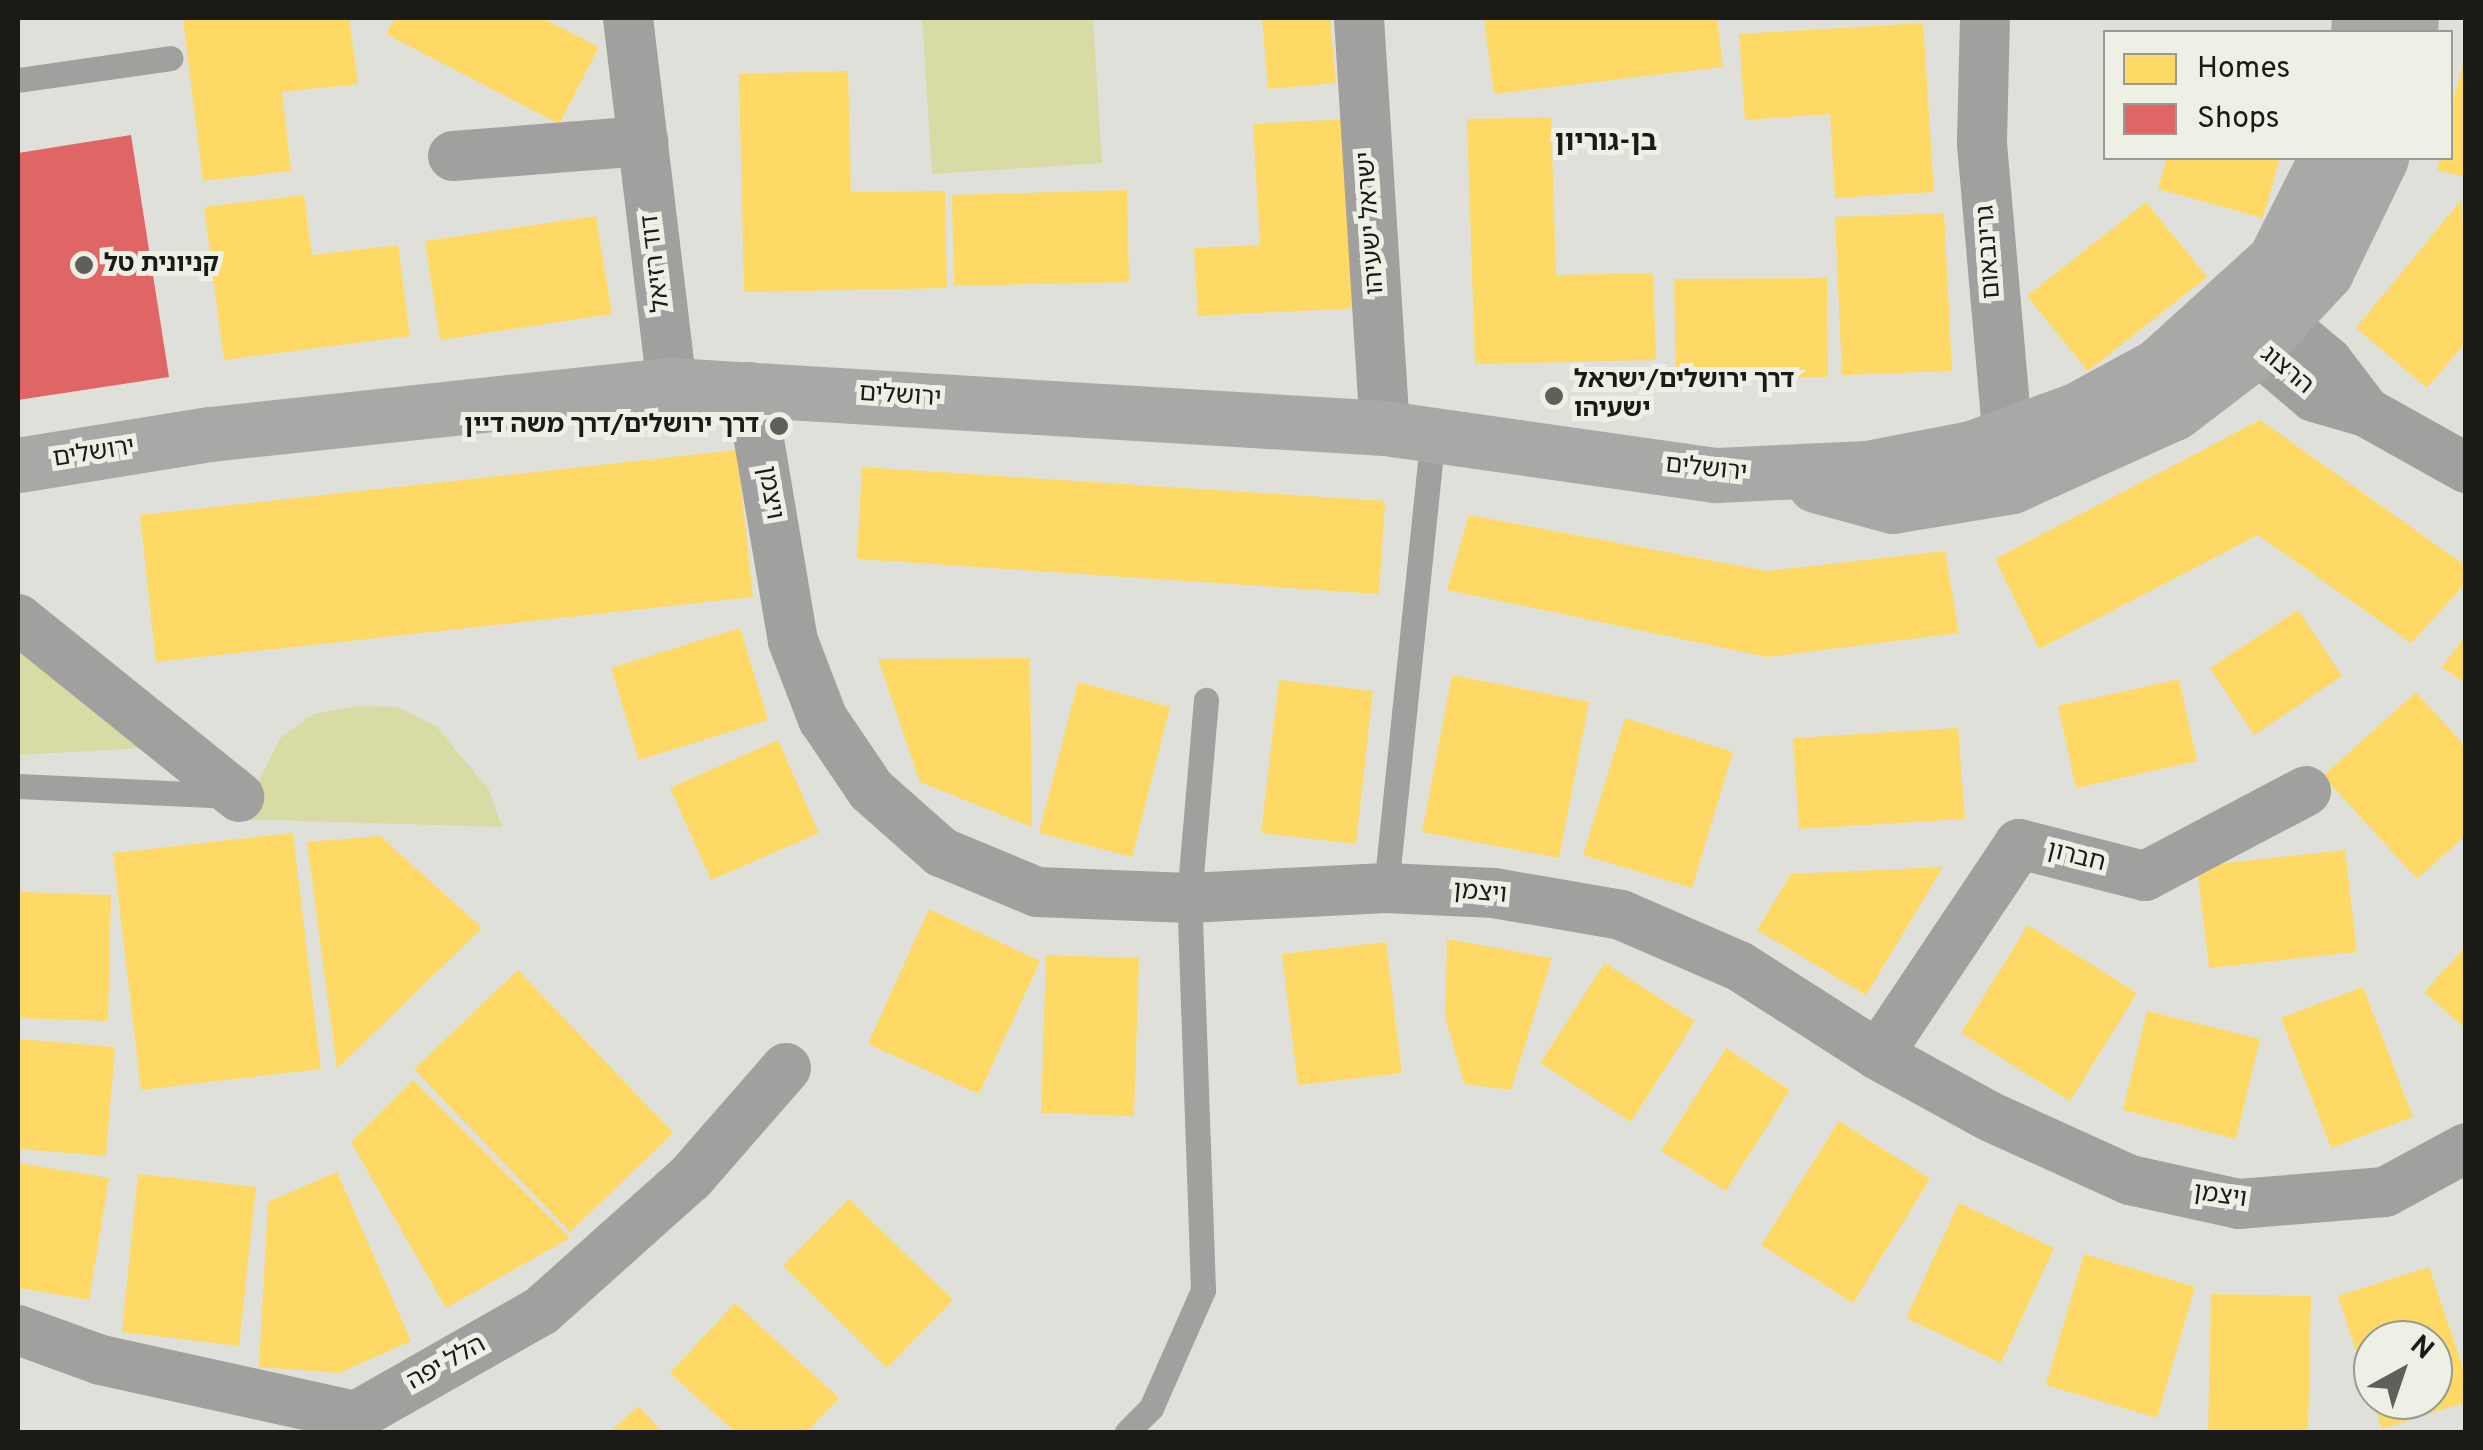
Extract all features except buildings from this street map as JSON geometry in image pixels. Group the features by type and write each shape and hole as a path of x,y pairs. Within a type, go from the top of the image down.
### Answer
{"street":[{"name":"דוד רזיאל","path":"628,18 672,385"},
{"name":"ישראל ישעיהו","path":"1359,18 1409,430"},
{"name":"גרינבאום","path":"1985,18 1982,144 2008,461"},
{"path":"453,156 643,142"},
{"name":"ירושלים","path":"2256,324 2275,259 2325,160"},
{"name":"ירושלים","path":"18,466 210,434 672,385 1409,430 1717,475 1783,476 1893,506 2008,461 2072,464 2174,413 2256,324 2326,272 2380,160"},
{"name":"הרצוג","path":"2256,324 2314,397 2366,412 2466,468"},
{"name":"ויצמן","path":"750,387 793,641 823,719 871,790 940,852 1036,892 1189,898 1386,888 1494,894 1621,915 1739,966 1878,1055 2130,1180 2238,1204 2386,1192 2466,1148"},
{"path":"18,619 239,797"},
{"name":"חברון","path":"1878,1055 2018,844 2145,876 2306,791"},
{"name":"הלל יפה","path":"18,1330 101,1360 356,1416 541,1311 690,1178 786,1068"}],"lane":[{"path":"18,80 170,58"},
{"path":"1386,888 1409,430"},
{"path":"1127,1432 1150,1408 1202,1290 1189,898 1206,700"},
{"path":"18,786 239,797"}],"green space":[{"path":"922,18 1093,18 1102,163 932,174"},
{"path":"18,638 161,747 18,755"},
{"path":"356,706 397,707 436,726 489,790 502,827 239,819 281,737 314,714"}],"place":[{"name":"קניונית טל","path":"84,265"},
{"name":"דרך ירושלים/ישראל ישעיהו","path":"1554,396"},
{"name":"דרך ירושלים/דרך משה דיין","path":"779,426"}],"district":[{"name":"בן-גוריון","path":"1606,143"}]}
